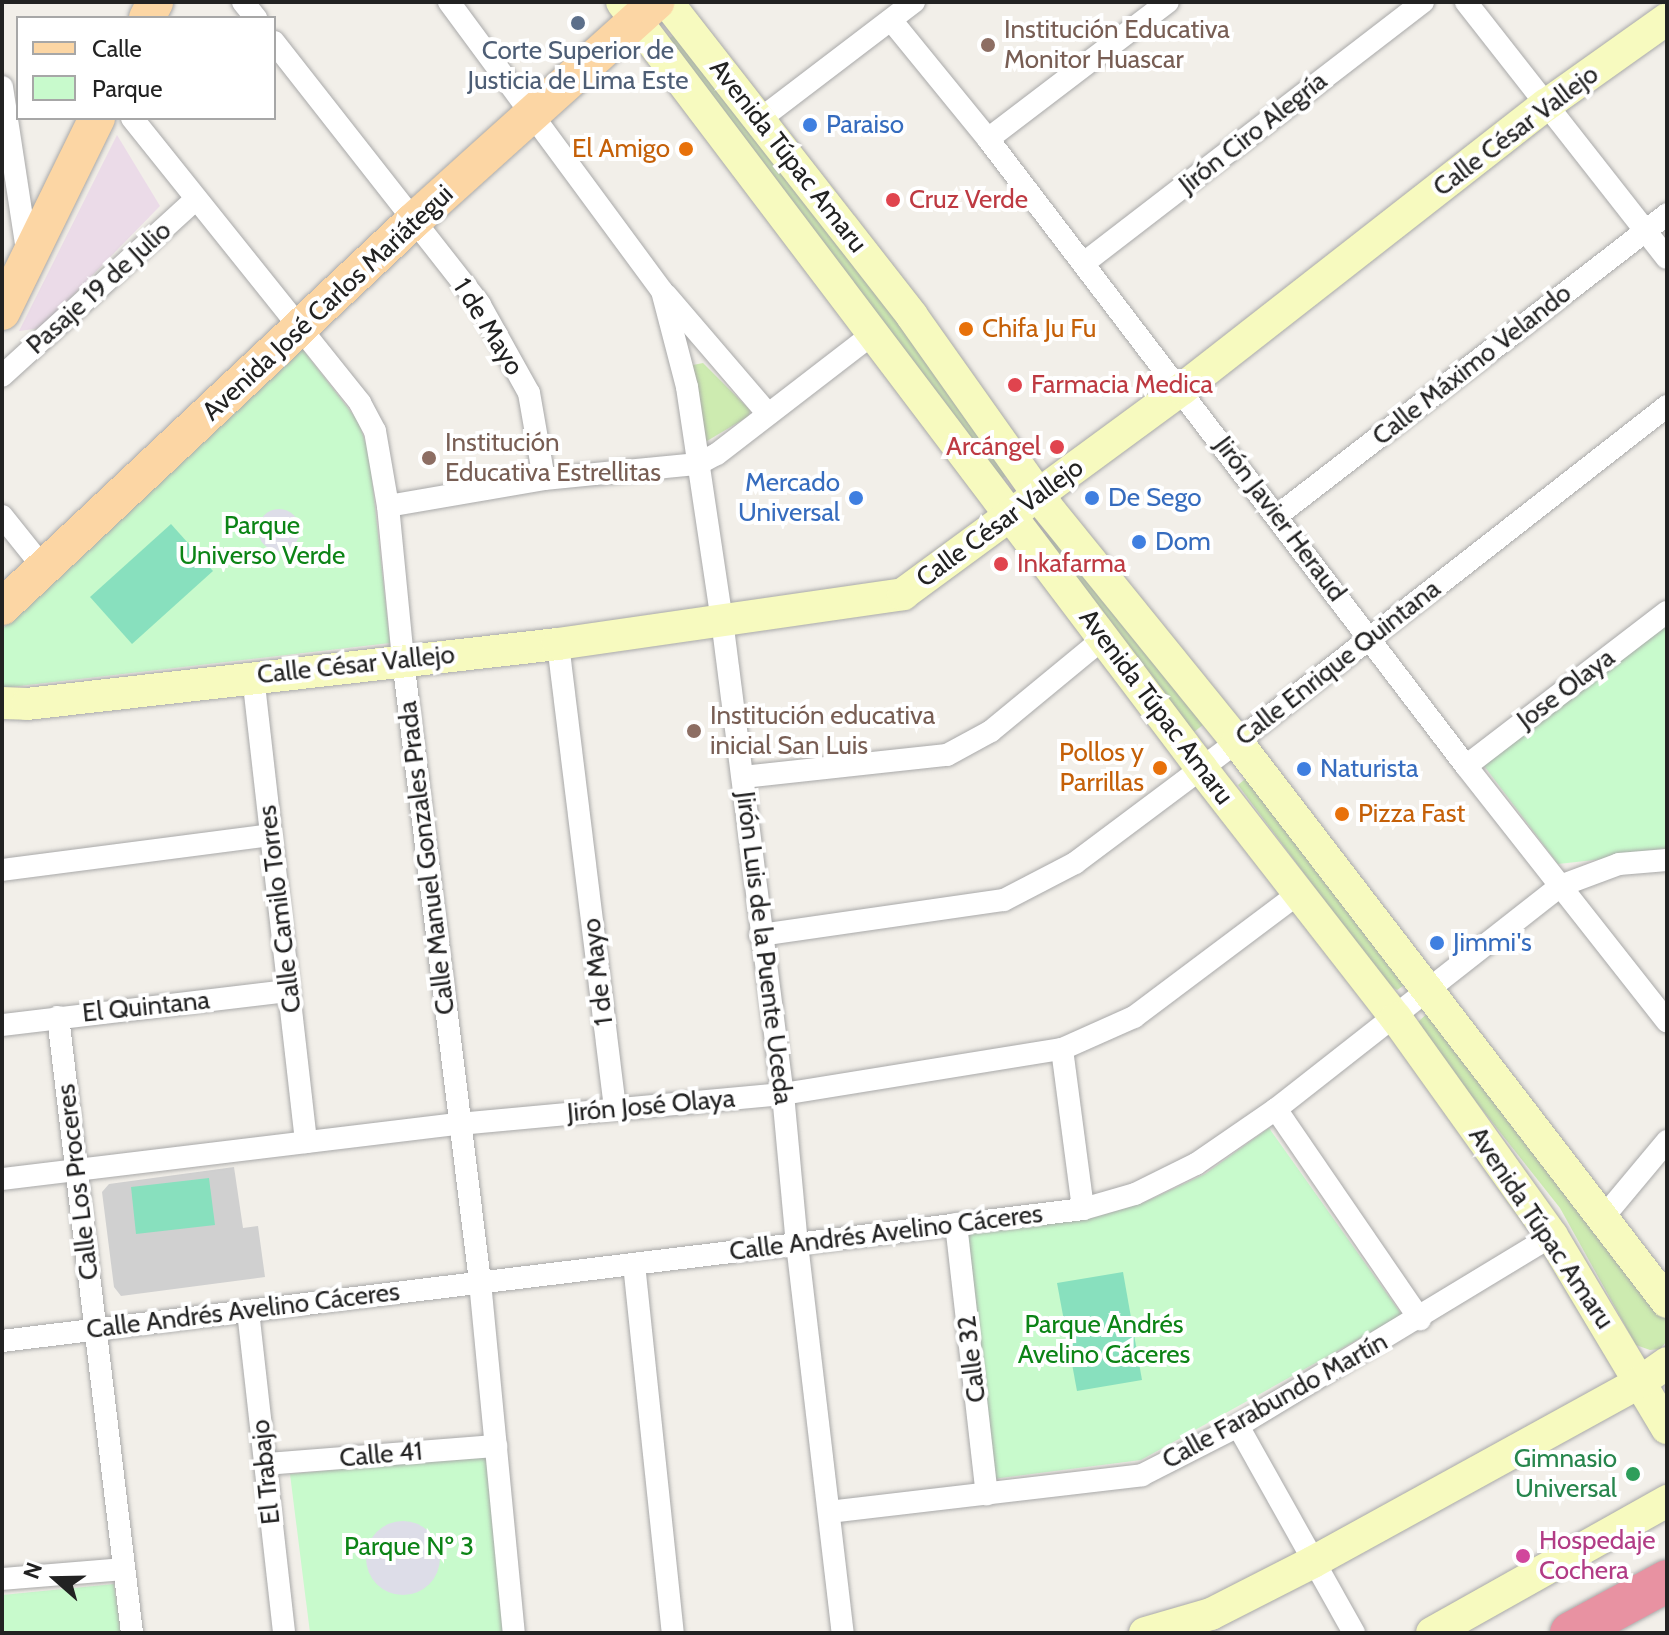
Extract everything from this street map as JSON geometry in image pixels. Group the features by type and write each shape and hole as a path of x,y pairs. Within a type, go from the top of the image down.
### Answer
{"highway":[{"path":"1571,1633 1667,1581"}],"main road":[{"name":"Avenida José Carlos Mariátegui","path":"2,607 42,566 300,330 412,222 532,115 638,8"},
{"path":"2,312 96,120"}],"street":[{"name":"Jirón Luis de la Puente Uceda","path":"449,2 662,291 687,387 722,620 760,935 783,1094 797,1244 843,1633"},
{"name":"Avenida Túpac Amaru","path":"667,2 912,316 1039,495 1429,988 1601,1220 1667,1302"},
{"path":"759,120 914,2"},
{"path":"988,139 1168,2"},
{"name":"Jirón Ciro Alegría","path":"1084,263 1423,2"},
{"path":"1466,2 1667,258"},
{"name":"Avenida Túpac Amaru","path":"638,8 873,334 1202,769 1396,1018 1552,1236 1667,1428"},
{"name":"Calle César Vallejo","path":"2,703 27,704 253,676 558,644 903,594 1182,389 1546,105 1667,19"},
{"name":"Jirón Javier Heraud","path":"891,20 988,139 1182,389 1466,766 1667,1021"},
{"name":"1 de Mayo","path":"276,45 480,305 529,393 544,479"},
{"path":"2,87 28,258"},
{"name":"Calle Manuel Gonzales Prada","path":"134,120 360,403 370,422 388,506 403,660 480,1282 514,1633"},
{"name":"Pasaje 19 de Julio","path":"2,376 195,200"},
{"name":"Calle Máximo Velando","path":"1278,515 1667,214"},
{"path":"662,291 768,414"},
{"path":"388,506 544,479 698,464 717,454 873,334"},
{"name":"Calle Enrique Quintana","path":"760,935 1004,900 1075,863 1237,742 1667,406"},
{"path":"2,516 42,566"},
{"name":"Jose Olaya","path":"1466,766 1667,612"},
{"path":"743,777 947,755 991,731 1105,637"},
{"name":"1 de Mayo","path":"558,644 615,1109"},
{"name":"Calle Camilo Torres","path":"253,676 306,1142"},
{"path":"2,870 271,835"},
{"name":"Calle Andrés Avelino Cáceres","path":"2,1341 1083,1209 1168,1180 1276,1109 1396,1018 1429,988 1560,886 1619,864 1667,860"},
{"name":"Jirón José Olaya","path":"2,1179 459,1124 783,1094 1062,1049 1134,1017 1299,893"},
{"name":"El Quintana","path":"2,1025 289,991"},
{"name":"Calle Los Proceres","path":"58,1017 132,1633"},
{"path":"1062,1049 1083,1209"},
{"path":"1276,1109 1420,1319"},
{"path":"1601,1220 1667,1141"},
{"name":"Calle 32","path":"956,1224 987,1494"},
{"name":"Calle Farabundo Martín","path":"829,1512 1142,1475 1238,1426 1420,1319 1552,1236"},
{"path":"634,1264 673,1633"},
{"name":"El Trabajo","path":"248,1311 284,1633"},
{"path":"1145,1633 1211,1614 1313,1562 1640,1382 1667,1363"},
{"path":"1238,1426 1354,1633"},
{"name":"Calle 41","path":"266,1464 496,1446"},
{"path":"1432,1633 1667,1501"},
{"path":"2,1579 123,1569"}],"shaded area":[{"path":"117,135 160,206 41,328 19,331"},
{"path":"279,509 294,515 300,530 294,545 279,551 264,545 258,530 264,515"},
{"path":"234,1167 243,1228 258,1226 265,1277 121,1296 114,1287 102,1192 109,1184"},
{"path":"410,1521 430,1531 438,1544 438,1572 430,1585 417,1593 396,1595 376,1585 368,1572 366,1551 376,1531 389,1523"}],"green space":[{"path":"677,33 1015,470 1000,480 664,42"},
{"name":"Parque Universo Verde","path":"299,345 358,421 369,453 390,643 2,688 2,630 23,605"},
{"path":"703,363 750,410 749,416 707,441 704,439 691,369 693,365"},
{"path":"171,524 213,571 132,644 90,597"},
{"path":"1058,527 1209,720 1194,732 1045,537"},
{"path":"1667,625 1667,852 1558,864 1482,763"},
{"path":"1251,774 1406,984 1397,990 1387,984 1238,785"},
{"path":"1430,1011 1437,1014 1667,1320 1667,1341 1660,1349 1650,1350 1636,1345 1560,1208 1417,1027"},
{"name":"Parque Andrés Avelino Cáceres","path":"1269,1128 1402,1315 1141,1460 993,1479 965,1234 1092,1218 1143,1203 1205,1174"},
{"path":"209,1178 215,1225 136,1234 131,1187"},
{"path":"1123,1272 1142,1380 1077,1391 1057,1283"},
{"name":"Parque Nº 3","path":"488,1455 507,1633 310,1633 290,1474"},
{"path":"114,1584 121,1633 2,1633 2,1595"}],"place":[{"name":"Corte Superior de Justicia de Lima Este","path":"578,23"},
{"name":"Institución Educativa Monitor Huascar","path":"988,45"},
{"name":"Paraiso","path":"810,125"},
{"name":"El Amigo","path":"686,149"},
{"name":"Cruz Verde","path":"893,200"},
{"name":"Chifa Ju Fu","path":"966,329"},
{"name":"Farmacia Medica","path":"1015,385"},
{"name":"Arcángel","path":"1057,447"},
{"name":"Institución Educativa Estrellitas","path":"429,458"},
{"name":"Mercado Universal","path":"856,498"},
{"name":"De Sego","path":"1092,498"},
{"name":"Dom","path":"1139,542"},
{"name":"Inkafarma","path":"1001,564"},
{"name":"Institución educativa inicial San Luis","path":"694,731"},
{"name":"Pollos y Parrillas","path":"1160,768"},
{"name":"Naturista","path":"1304,769"},
{"name":"Pizza Fast","path":"1342,814"},
{"name":"Jimmi's","path":"1437,943"},
{"name":"Gimnasio Universal","path":"1633,1474"},
{"name":"Hospedaje Cochera","path":"1523,1556"}]}
